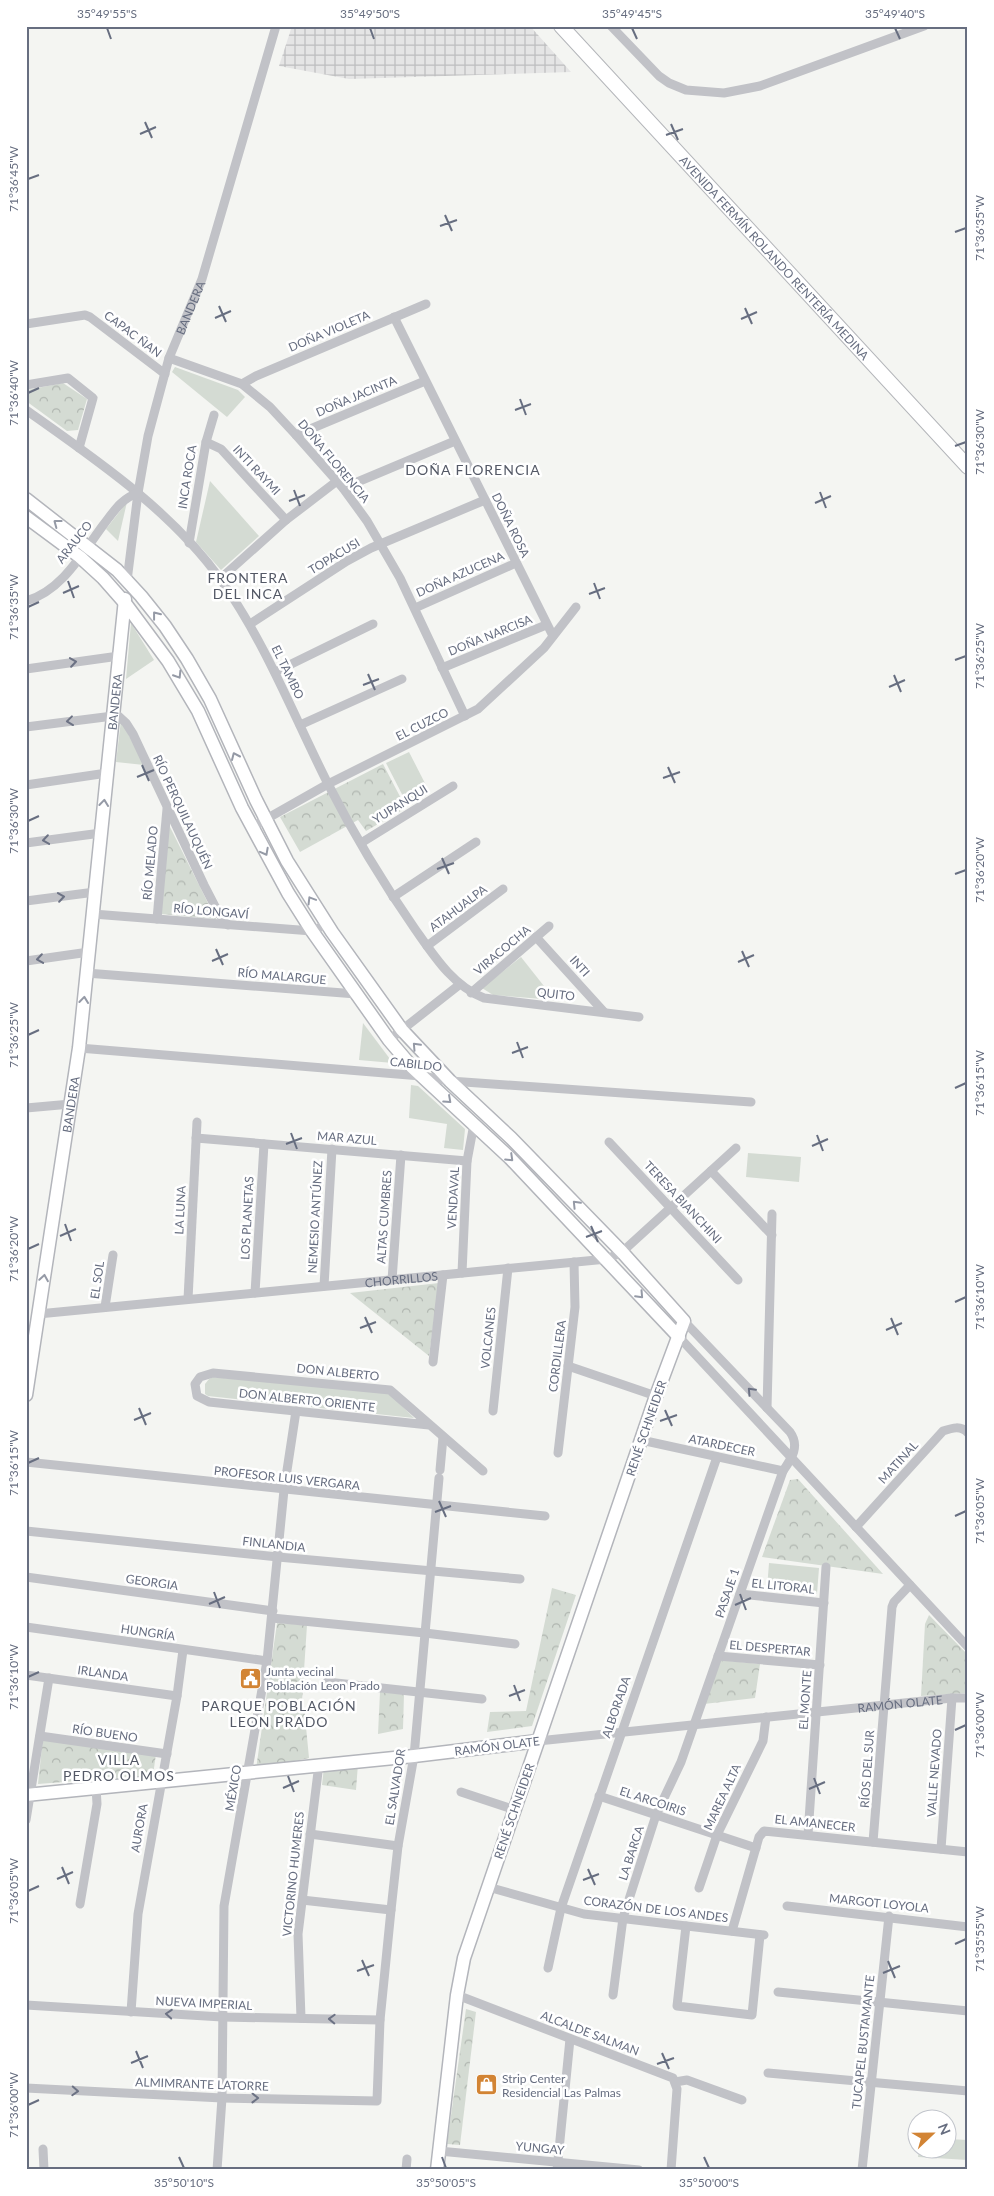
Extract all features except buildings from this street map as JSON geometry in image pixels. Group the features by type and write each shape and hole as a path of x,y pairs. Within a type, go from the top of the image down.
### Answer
{"main road":[{"name":"AVENIDA FERMÍN ROLANDO RENTERÍA MEDINA","path":"561,26 968,467"}],"street":[{"name":"BANDERA","path":"26,1396 32,1315 71,1104 79,1048 127,581 138,493 148,436 169,358 202,279 276,26"},
{"path":"611,26 668,83 686,90 713,93 736,92 760,86 924,26"},
{"name":"DOÑA VIOLETA","path":"242,384 256,376 426,304"},
{"name":"CAPAC ÑAN","path":"26,324 85,315 165,374"},
{"name":"DOÑA ROSA","path":"394,317 553,636"},
{"name":"DOÑA FLORENCIA","path":"169,358 242,384 270,407 340,484 382,545 415,608 465,716"},
{"path":"26,385 68,378 93,398 79,448"},
{"name":"DOÑA JACINTA","path":"296,435 425,381"},
{"name":"EL TAMBO","path":"26,410 138,493 189,543 220,579 250,624 328,784 393,897 427,946 459,985 470,993"},
{"name":"INCA ROCA","path":"189,543 206,442 214,415"},
{"path":"220,579 286,520 340,484 455,441"},
{"name":"INTI RAYMI","path":"206,442 221,449 286,520"},
{"name":"ARAUCO","path":"26,601 47,593 80,557 117,507 126,499 138,493"},
{"path":"26,499 88,546 127,581 165,626 199,678 265,819 288,861 327,924 402,1030 450,1081 511,1138 622,1252 792,1436 795,1445 792,1458 784,1471"},
{"name":"TOPACUSI","path":"250,624 347,561 371,548 382,545 485,500"},
{"path":"26,517 80,557 102,578 125,603 168,661 190,695 275,871 312,932 389,1040 421,1076 510,1158 607,1259 966,1644"},
{"name":"DOÑA AZUCENA","path":"415,608 516,563"},
{"name":"EL CUZCO","path":"252,826 328,784 465,716 489,700 544,648 576,607"},
{"path":"275,672 373,624"},
{"name":"DOÑA NARCISA","path":"442,668 546,625"},
{"path":"26,669 119,656"},
{"path":"300,725 402,679"},
{"path":"26,727 113,714"},
{"name":"RÍO PERQUILAUQUÉN","path":"113,714 126,723 133,734 204,885 219,914 228,925"},
{"path":"26,785 107,773"},
{"name":"YUPANQUI","path":"361,843 453,786"},
{"name":"RÍO MELADO","path":"157,919 167,809"},
{"path":"26,843 101,833"},
{"path":"393,897 476,842"},
{"name":"ATAHUALPA","path":"427,946 503,889"},
{"path":"26,901 95,892"},
{"name":"RÍO LONGAVÍ","path":"92,914 312,932"},
{"path":"312,932 327,924"},
{"name":"VIRACOCHA","path":"470,993 549,926"},
{"name":"INTI","path":"536,937 604,1012"},
{"path":"26,961 89,952"},
{"name":"RÍO MALARGUE","path":"86,973 356,994"},
{"path":"389,1040 459,985"},
{"name":"QUITO","path":"470,993 484,998 638,1017"},
{"name":"CABILDO","path":"79,1048 421,1076 450,1081 751,1102"},
{"path":"26,1108 71,1104"},
{"name":"LA LUNA","path":"188,1299 197,1122"},
{"name":"VENDAVAL","path":"462,1273 467,1161 474,1124"},
{"name":"MAR AZUL","path":"196,1138 467,1161"},
{"name":"TERESA BIANCHINI","path":"609,1142 738,1280"},
{"name":"LOS PLANETAS","path":"255,1293 264,1144"},
{"name":"CHORRILLOS","path":"32,1315 607,1259 622,1252 736,1148"},
{"name":"NEMESIO ANTÚNEZ","path":"324,1286 332,1149"},
{"name":"ALTAS CUMBRES","path":"392,1280 401,1155"},
{"path":"710,1171 772,1236"},
{"path":"767,1408 772,1214"},
{"name":"EL SOL","path":"105,1307 113,1255"},
{"name":"CORDILLERA","path":"558,1453 575,1307 574,1262"},
{"name":"VOLCANES","path":"493,1411 508,1268"},
{"path":"433,1362 443,1275"},
{"name":"RENÉ SCHNEIDER","path":"437,2170 457,1995 464,1958 656,1396 684,1321"},
{"path":"568,1366 656,1396"},
{"name":"DON ALBERTO","path":"195,1384 200,1377 213,1373 390,1390 483,1472"},
{"name":"DON ALBERTO ORIENTE","path":"195,1384 197,1396 209,1402 428,1425"},
{"name":"MÉXICO","path":"217,2170 222,2098 224,1906 267,1661 284,1490 296,1411"},
{"name":"MATINAL","path":"856,1527 943,1431 954,1428 967,1431"},
{"name":"EL SALVADOR","path":"377,2101 380,2020 398,1846 414,1756 443,1437"},
{"name":"ATARDECER","path":"641,1440 784,1471"},
{"name":"ALBORADA","path":"548,1968 561,1908 717,1457"},
{"name":"PROFESOR LUIS VERGARA","path":"26,1462 545,1516"},
{"name":"PASAJE 1","path":"694,1724 784,1471"},
{"name":"FINLANDIA","path":"26,1531 278,1557 520,1579"},
{"name":"EL MONTE","path":"808,1835 826,1567"},
{"name":"GEORGIA","path":"26,1577 273,1614 515,1644"},
{"name":"RÍOS DEL SUR","path":"873,1842 892,1607 894,1602 910,1585"},
{"name":"EL LITORAL","path":"740,1594 824,1603"},
{"name":"HUNGRÍA","path":"26,1627 267,1661"},
{"name":"AURORA","path":"131,2012 138,1914 160,1780 177,1696 183,1650"},
{"name":"EL DESPERTAR","path":"718,1656 820,1665"},
{"name":"IRLANDA","path":"26,1674 177,1696"},
{"path":"26,1820 50,1678"},
{"path":"327,1682 482,1699"},
{"name":"RAMÓN OLATE","path":"29,1794 414,1756 694,1724 952,1698 968,1698"},
{"name":"VALLE NEVADO","path":"941,1849 952,1698"},
{"name":"MAREA ALTA","path":"698,1888 717,1835 762,1742 766,1717"},
{"name":"LA BARCA","path":"613,1995 623,1918 656,1815 681,1762 694,1724"},
{"name":"RÍO BUENO","path":"40,1736 166,1754"},
{"name":"VICTORINO HUMERES","path":"301,2018 298,1934 319,1764"},
{"path":"80,1904 96,1804 96,1787"},
{"path":"461,1792 514,1810"},
{"name":"EL ARCOIRIS","path":"599,1796 756,1848"},
{"name":"EL AMANECER","path":"732,1931 756,1848 761,1833 764,1831 968,1852"},
{"path":"310,1834 398,1846"},
{"name":"CORAZÓN DE LOS ANDES","path":"488,1887 584,1914 623,1918 762,1935 752,2015 677,2006 686,1926"},
{"path":"302,1900 391,1910"},
{"name":"MARGOT LOYOLA","path":"787,1906 889,1916 968,1927"},
{"name":"TUCAPEL BUSTAMANTE","path":"862,2170 889,1916"},
{"path":"778,1992 968,2011"},
{"name":"ALCALDE SALMAN","path":"457,1995 669,2076 675,2082 687,2080 742,2100"},
{"name":"NUEVA IMPERIAL","path":"26,2005 222,2017 380,2020"},
{"path":"558,2166 570,2039"},
{"path":"768,2073 968,2091"},
{"path":"671,2170 677,2089 675,2082"},
{"name":"ALMIMRANTE LATORRE","path":"26,2088 222,2098 377,2101"},
{"path":"43,2149 44,2170"},
{"name":"YUNGAY","path":"439,2151 558,2166 639,2170"},
{"path":"406,2170 407,2159"}],"shaded area":[{"path":"292,26 530,26 571,72 349,79 279,66"}],"green space":[{"path":"175,367 238,390 245,397 227,417 172,372"},
{"path":"63,383 87,399 78,430 67,431 26,401 27,390"},
{"path":"210,481 259,536 221,570 196,542"},
{"path":"127,502 118,541 106,529"},
{"path":"131,623 154,660 126,679"},
{"path":"121,720 144,765 116,762"},
{"path":"409,752 430,793 407,804 386,763"},
{"path":"383,764 406,808 366,831 358,820 300,852 280,817"},
{"path":"169,825 216,919 161,914"},
{"path":"521,957 555,1000 493,995 482,988"},
{"path":"363,1023 393,1063 359,1060"},
{"path":"411,1085 418,1086 465,1129 463,1150 444,1148 447,1124 409,1118"},
{"path":"748,1153 801,1157 799,1182 746,1177"},
{"path":"439,1283 429,1356 350,1293"},
{"path":"213,1377 389,1393 414,1418 208,1396 205,1394 205,1384"},
{"path":"798,1479 883,1574 762,1557 790,1480"},
{"path":"769,1563 819,1568 817,1594 767,1589"},
{"path":"552,1588 576,1595 532,1726 487,1732 490,1712 526,1711"},
{"path":"929,1615 968,1655 968,1693 921,1696 925,1624"},
{"path":"277,1623 307,1625 302,1701 309,1758 256,1769"},
{"path":"719,1660 760,1664 755,1698 704,1704"},
{"path":"380,1692 404,1694 403,1729 378,1734"},
{"path":"43,1738 156,1754 153,1775 38,1784"},
{"path":"358,1764 356,1790 322,1785 324,1767"},
{"path":"466,2009 476,2012 460,2145 447,2144"},
{"path":"956,2139 968,2140 968,2160 935,2158 956,2158"}],"place":[{"name":"Junta vecinal Población Leon Prado","path":"250,1678"},
{"name":"Strip Center Residencial Las Palmas","path":"486,2085"}],"district":[{"name":"DOÑA FLORENCIA","path":"473,469"},
{"name":"FRONTERA DEL INCA","path":"248,586"},
{"name":"PARQUE POBLACIÓN LEON PRADO","path":"279,1714"},
{"name":"VILLA PEDRO OLMOS","path":"119,1768"}]}
